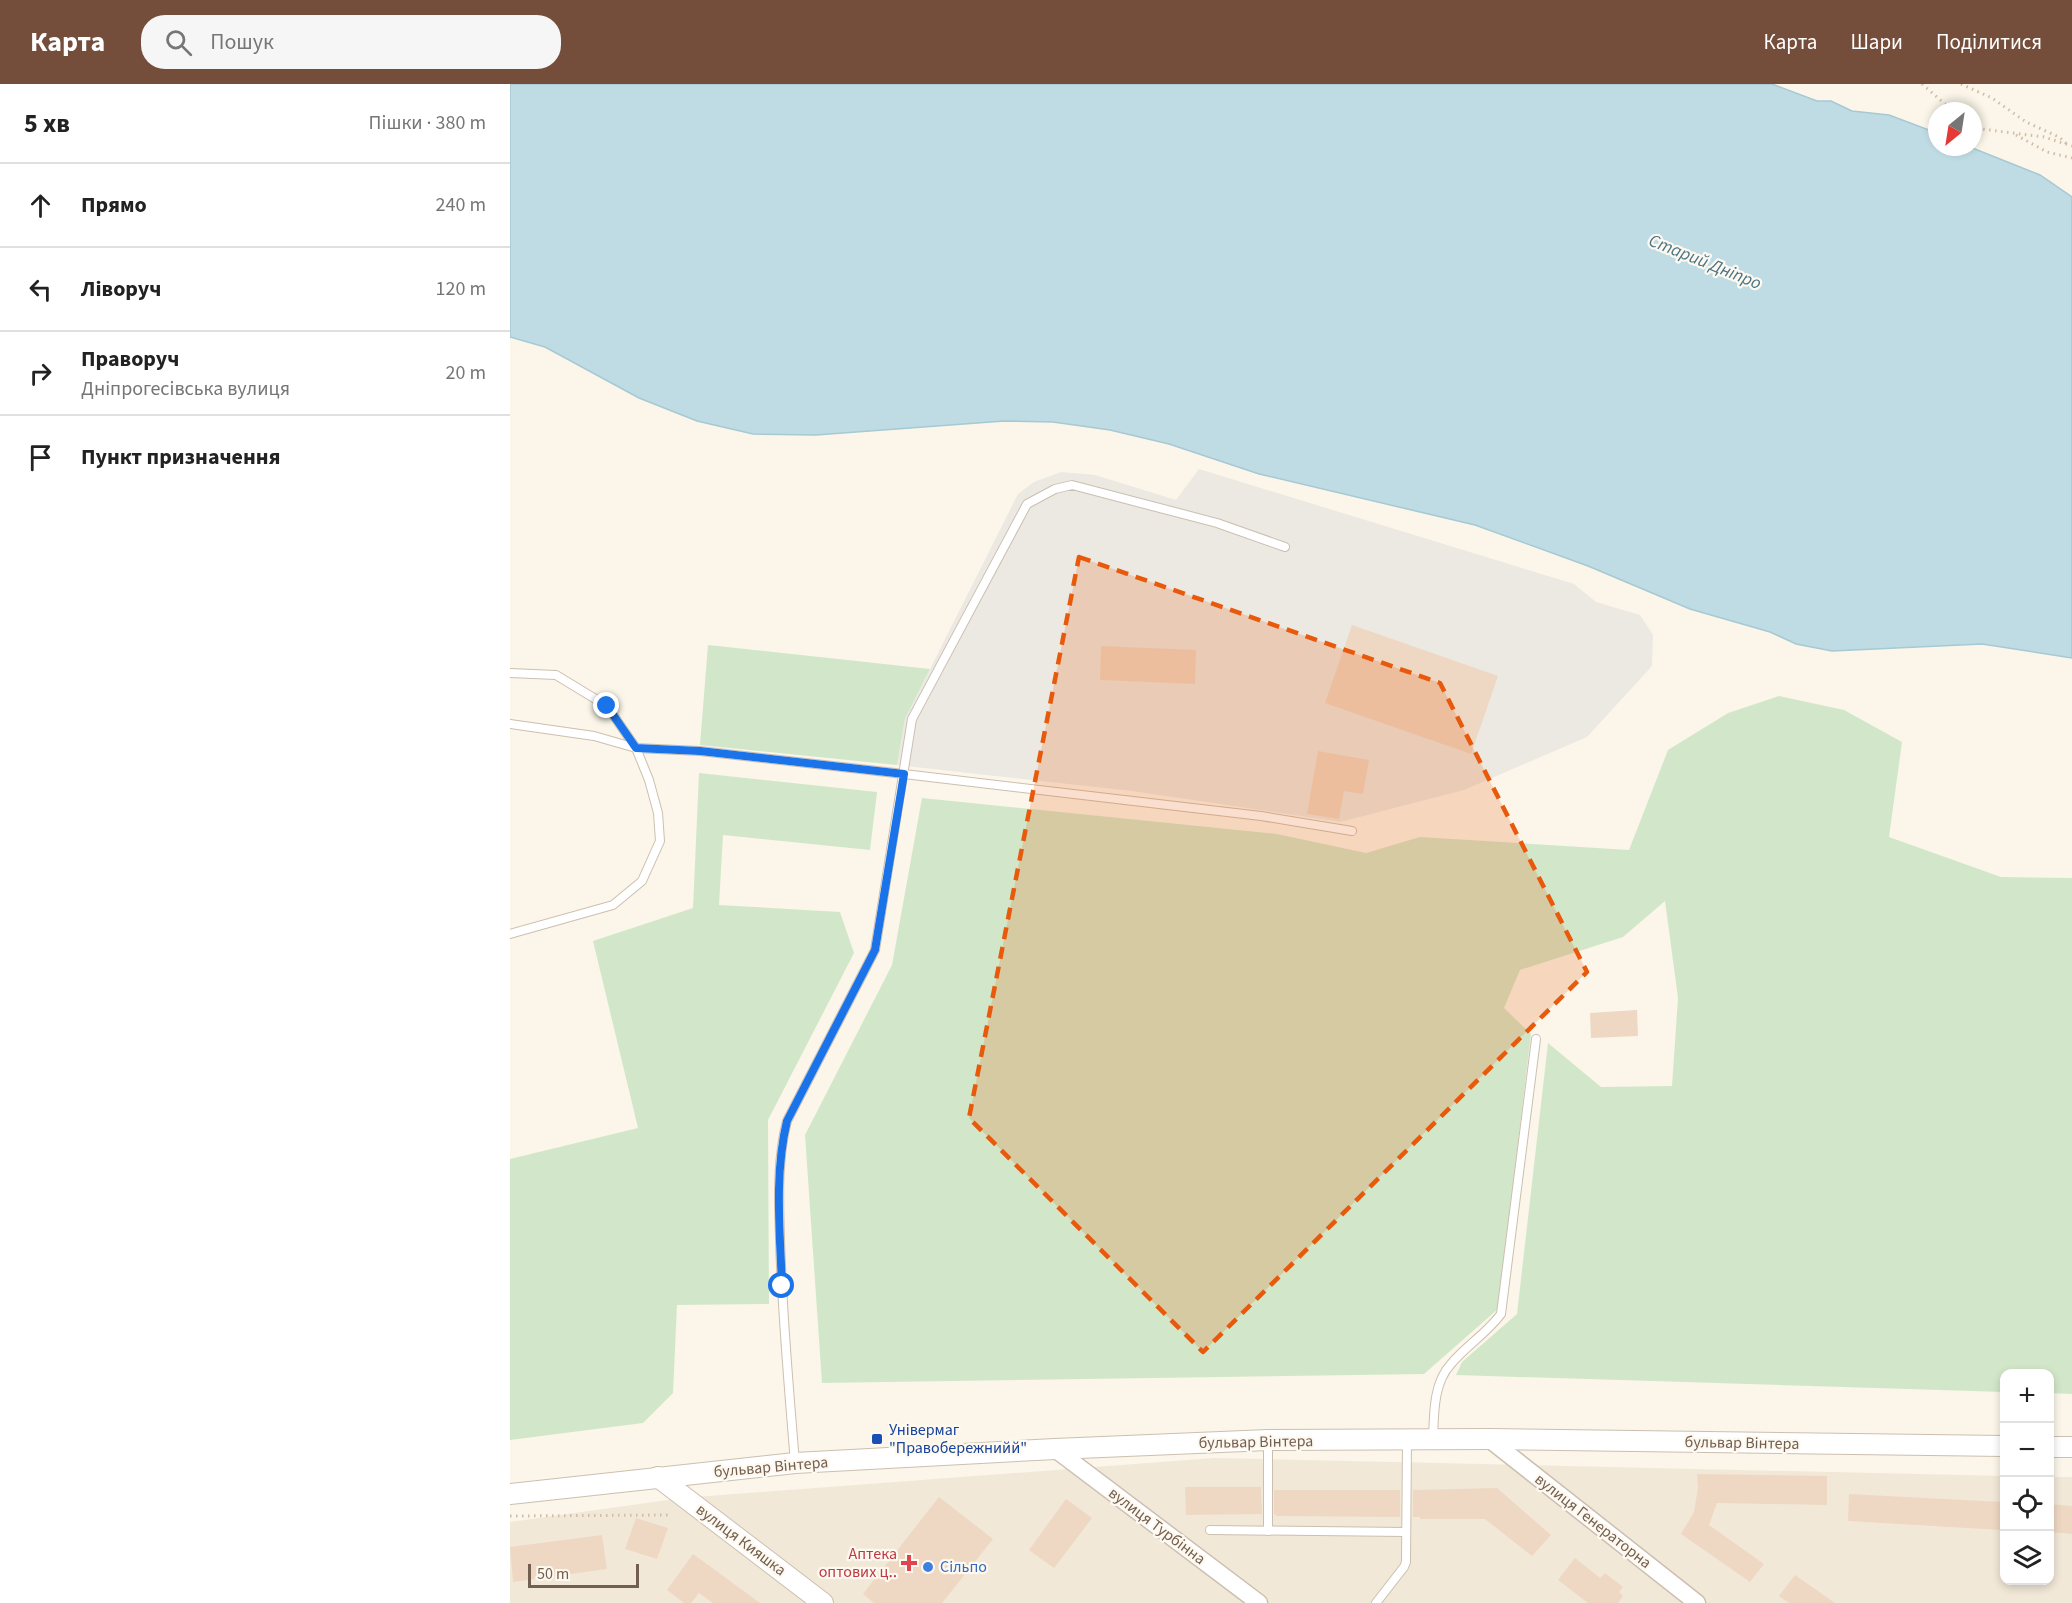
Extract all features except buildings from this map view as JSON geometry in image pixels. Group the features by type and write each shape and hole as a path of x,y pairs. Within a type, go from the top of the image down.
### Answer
{"street":[{"name":"бульвар Вінтера","path":"510,1494 795,1463 1268,1440 1489,1439 2000,1446"},
{"name":"вулиця Генераторна","path":"1489,1439 1697,1603"},
{"path":"2054,1447 2072,1447"},
{"name":"вулиця Турбінна","path":"1055,1449 1259,1603"},
{"name":"вулиця Кияшка","path":"658,1477 823,1603"}],"lane":[{"path":"795,1463 782,1286 779,1200 781,1142 787,1121 875,950 912,719 1027,504 1055,489 1072,485 1217,523 1285,547"},
{"path":"510,673 556,675 607,706 636,748 649,780 658,813 660,841 642,880 613,905 510,934"},
{"path":"510,724 594,736 636,748 700,751 904,774 1261,816 1352,831"},
{"path":"1432,1441 1434,1408 1440,1381 1449,1365 1501,1314 1536,1039"},
{"path":"1268,1440 1268,1531"},
{"path":"1376,1603 1404,1567 1407,1441"},
{"path":"1210,1530 1406,1532"}],"path":[{"path":"1922,84 1943,102"},
{"path":"1961,84 1992,98 2026,122 2059,137 2070,145"},
{"path":"1982,129 2044,137 2070,145"},
{"path":"2012,132 2047,152 2072,158"},
{"path":"510,1516 668,1515"}],"highlighted area":[{"path":"1079,557 1440,683 1587,972 1203,1352 969,1118"}],"shaded area":[{"path":"1199,469 1574,584 1596,602 1640,615 1653,635 1652,666 1587,737 1464,790 1340,822 1132,791 897,765 905,719 1018,494 1034,482 1061,472 1095,475 1176,500"},
{"path":"1214,1458 2000,1476 2000,1585 2054,1585 2054,1477 2072,1477 2072,1603 510,1603 510,1522 682,1498"}],"green space":[{"path":"708,645 930,669 905,719 897,765 700,745"},
{"path":"1779,696 1844,710 1902,742 1889,837 2001,877 2072,878 2072,1394 2054,1393 2054,1369 2000,1369 2000,1392 1456,1375 1462,1362 1517,1314 1548,1043 1601,1087 1672,1086 1678,998 1665,901 1623,937 1520,970 1504,1008 1531,1034 1498,1309 1424,1374 822,1383 805,1135 892,965 922,798 1277,834 1366,853 1420,837 1629,850 1668,750 1728,713"},
{"path":"699,773 877,792 870,850 723,835 719,905 840,912 854,953 768,1120 769,1304 677,1305 673,1393 643,1423 510,1440 510,1159 638,1128 593,941 693,908"}],"water":[{"name":"Старий Дніпро","path":"510,84 1772,84 1817,101 1831,101 1852,111 1889,115 1928,130 1928,156 1982,156 1982,152 2040,175 2072,197 2072,658 1982,644 1832,651 1796,644 1770,632 1690,609 1588,566 1475,525 1259,474 1169,444 1110,430 1053,422 1004,421 816,435 753,434 697,421 639,398 545,347 510,337"}],"place":[{"name":"Універмаг \"Правобережнийй\"","path":"877,1439"},
{"name":"Аптека оптових ц‥","path":"909,1563"},
{"name":"Сільпо","path":"928,1567"}],"route":[{"path":"607,706 636,748 700,751 904,774 875,950 787,1121 781,1142 779,1200 782,1286"}]}
